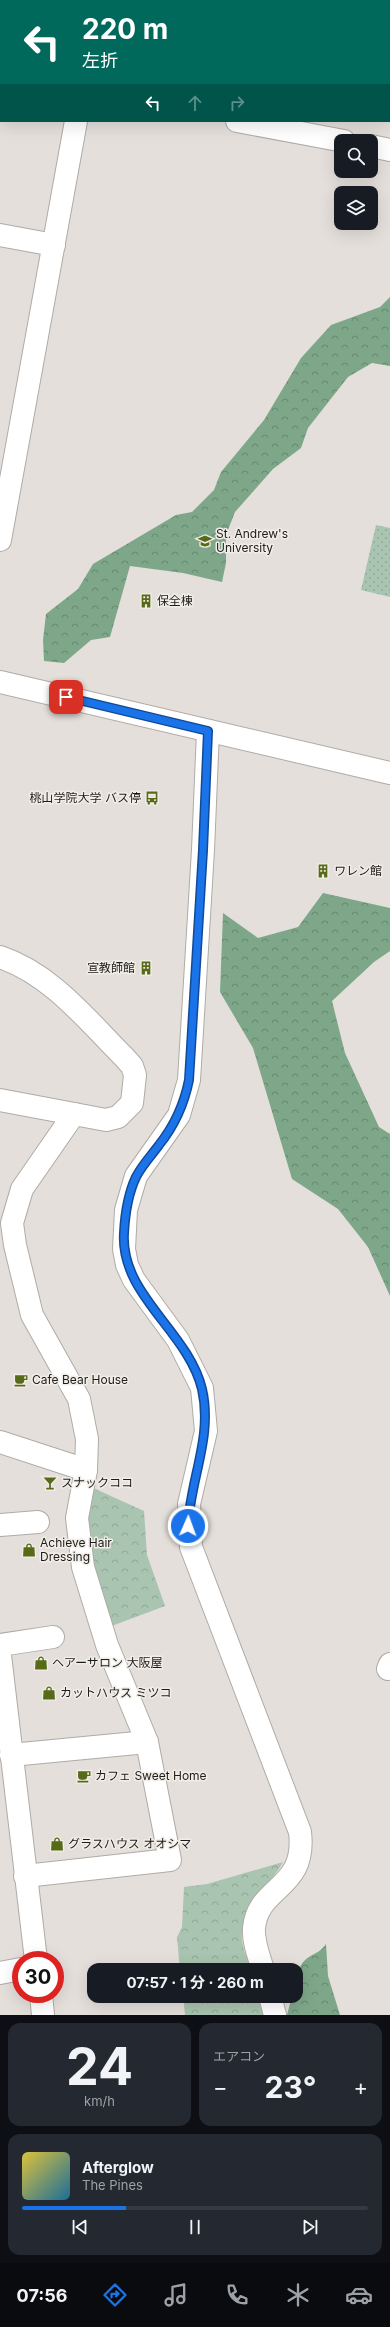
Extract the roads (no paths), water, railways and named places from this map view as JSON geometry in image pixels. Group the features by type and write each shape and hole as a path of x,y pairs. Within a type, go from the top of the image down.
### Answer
{"street":[{"path":"0,540 76,122"},
{"path":"242,122 334,139"},
{"path":"378,147 390,150"},
{"path":"0,235 54,245"},
{"path":"0,682 390,774"},
{"path":"208,731 203,850 189,1080 179,1115 142,1167 132,1187 126,1210 124,1249 127,1265 134,1280 178,1340 202,1388 206,1431 189,1504 188,1526 191,1547 300,1832 302,1852 296,1870 263,1904 257,1914 254,1939 261,1963"},
{"path":"0,957 23,966 49,983 132,1066 134,1094 132,1104 127,1110 118,1117 106,1120 0,1100"},
{"path":"25,1876 170,1860 147,1742 107,1645 83,1567 78,1539 77,1518 86,1470 87,1440 79,1399 32,1315 14,1245 12,1223 22,1189 74,1114"},
{"path":"0,1442 86,1470"},
{"path":"0,1525 38,1522"},
{"path":"0,1645 53,1637"},
{"path":"0,1655 35,1951"},
{"path":"11,1755 147,1742"},
{"path":"0,1973 12,1971"},
{"path":"42,2003 43,2015"},
{"path":"272,2003 275,2015"}],"place":[{"name":"St. Andrew's University","path":"205,541"},
{"name":"保全棟","path":"146,601"},
{"name":"桃山学院大学 バス停","path":"152,798"},
{"name":"ワレン館","path":"323,871"},
{"name":"宣教師館","path":"146,968"},
{"name":"Cafe Bear House","path":"21,1380"},
{"name":"スナックココ","path":"50,1483"},
{"name":"Achieve Hair Dressing","path":"29,1550"},
{"name":"ヘアーサロン 大阪屋","path":"41,1663"},
{"name":"カットハウス ミツコ","path":"49,1693"},
{"name":"カフェ Sweet Home","path":"84,1776"},
{"name":"グラスハウス オオシマ","path":"57,1844"}]}
